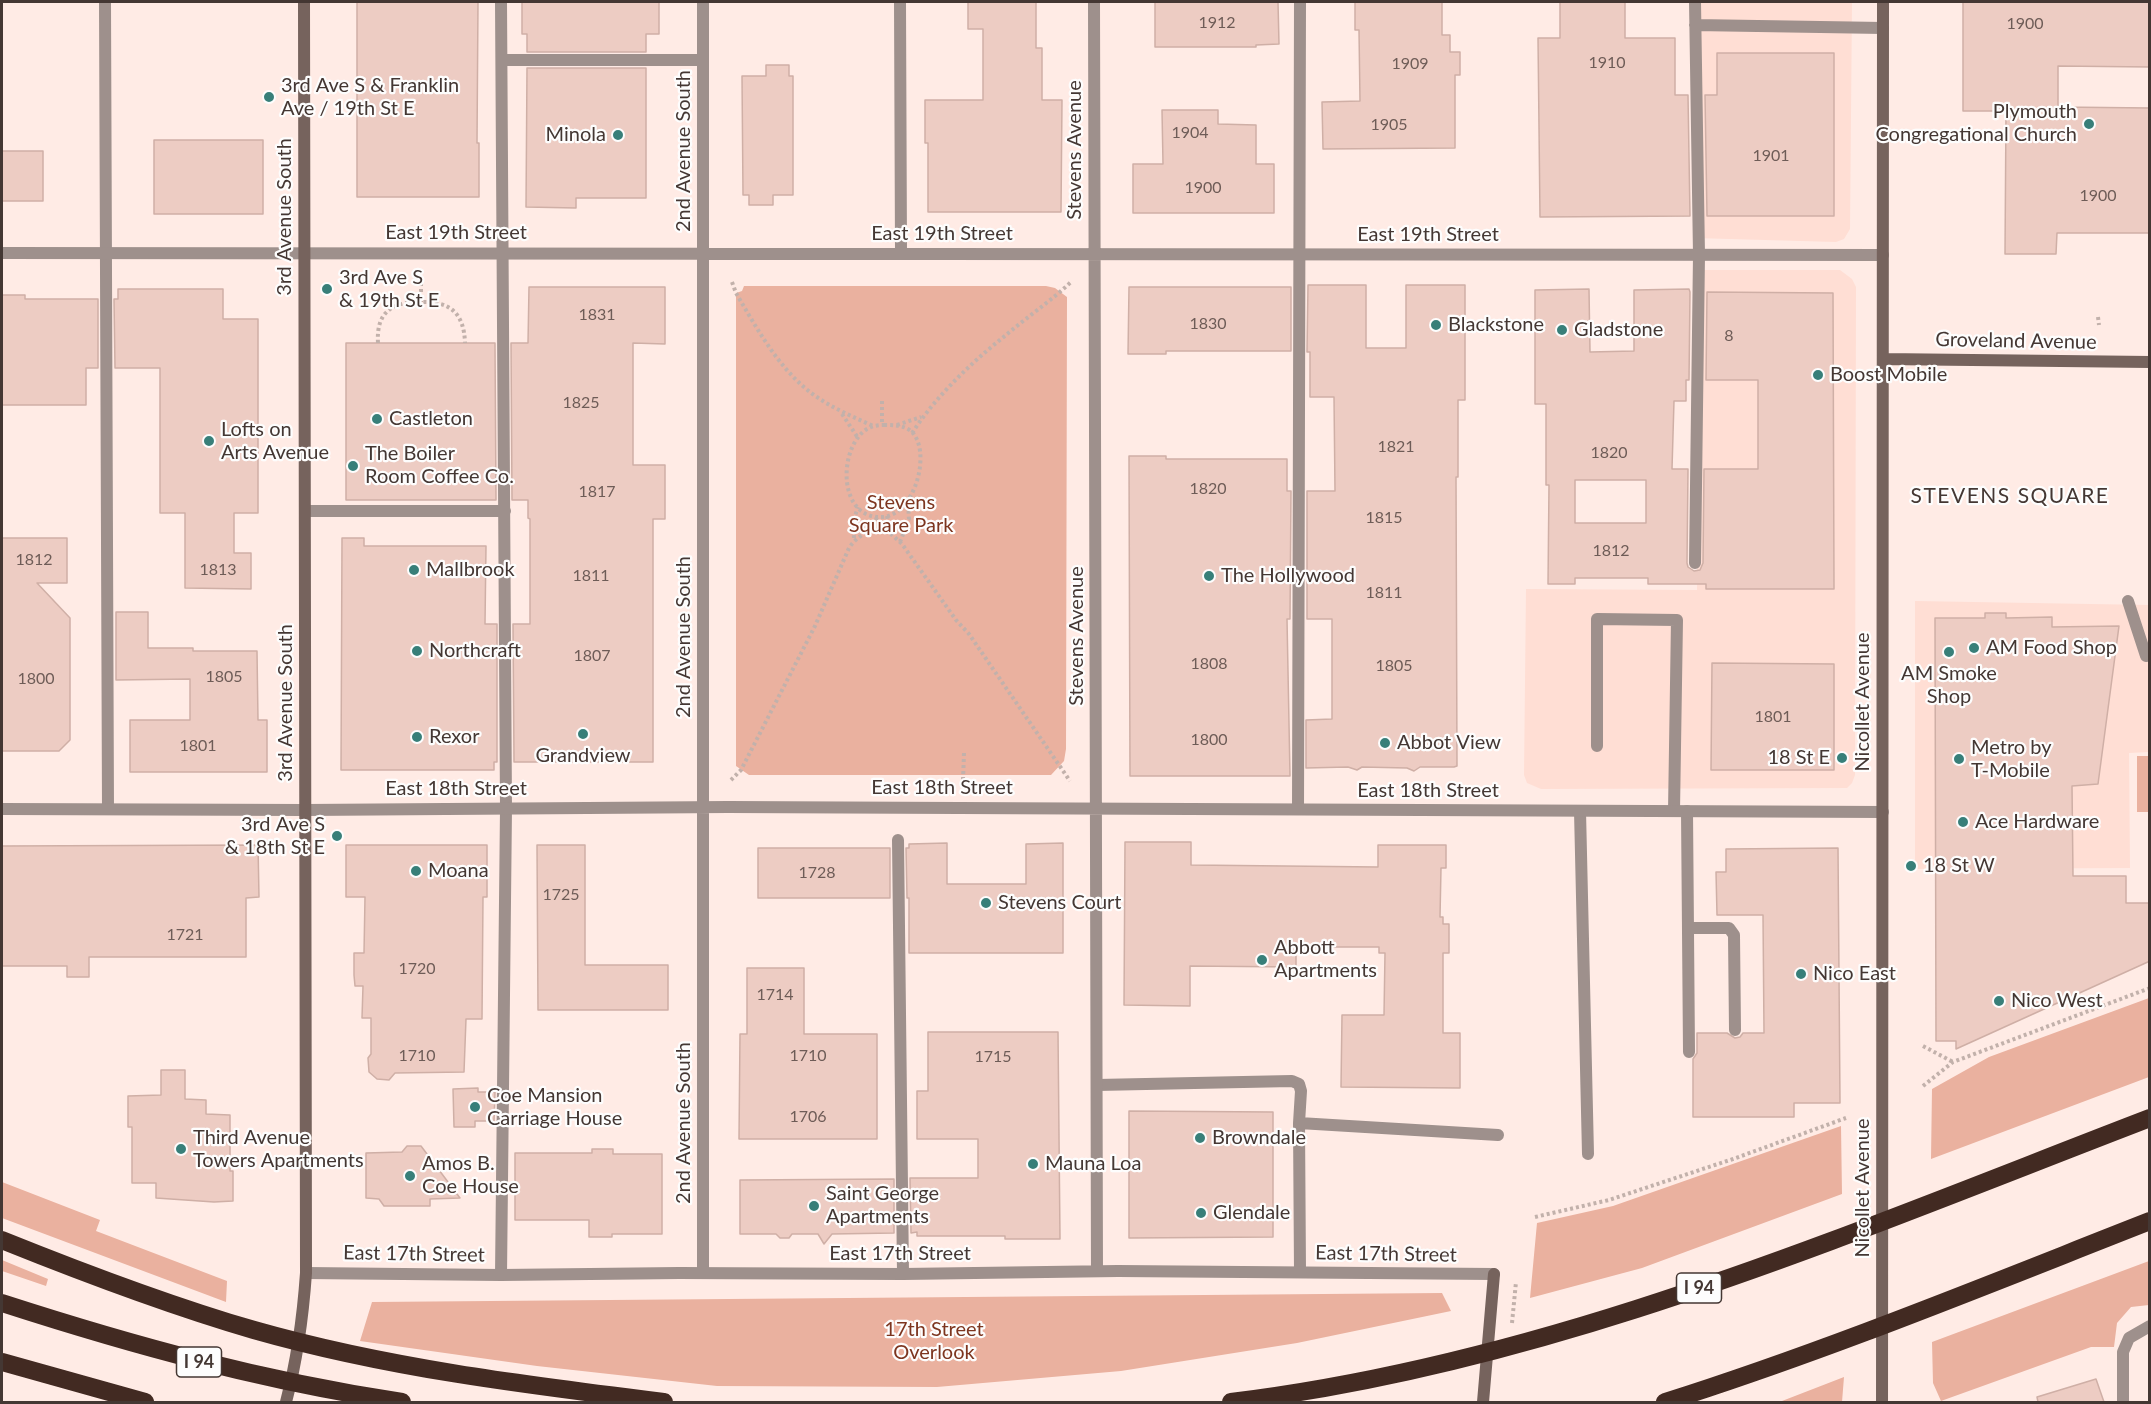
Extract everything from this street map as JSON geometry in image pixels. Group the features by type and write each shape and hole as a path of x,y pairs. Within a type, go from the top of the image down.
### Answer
{"highway":[{"name":"I 94","path":"1231,1402 1384,1377 1480,1355 1603,1321 1813,1247 2150,1118"},
{"path":"1665,1402 1712,1388 1931,1307 2150,1221"},
{"path":"2,1240 107,1282 205,1314 256,1330 358,1355 504,1382 664,1402"},
{"name":"I 94","path":"2,1303 94,1333 220,1368 402,1402"},
{"path":"2,1362 145,1402"}],"street":[{"path":"105,2 108,808"},
{"name":"3rd Avenue South","path":"286,1402 294,1370 306,1272 304,2"},
{"path":"501,2 506,808 501,1275"},
{"name":"2nd Avenue South","path":"703,2 703,1273"},
{"path":"900,2 901,253"},
{"name":"Stevens Avenue","path":"1094,2 1098,1271"},
{"path":"1298,809 1300,2"},
{"path":"1695,2 1699,255 1695,562"},
{"name":"Nicollet Avenue","path":"1882,1402 1883,2"},
{"path":"1695,25 1883,28"},
{"path":"502,60 703,60"},
{"name":"East 19th Street","path":"2,253 1883,255"},
{"name":"Groveland Avenue","path":"1883,359 2150,362"},
{"path":"305,512 505,511"},
{"path":"2128,601 2146,656"},
{"path":"1597,746 1597,619 1677,620 1674,811"},
{"name":"East 18th Street","path":"2,809 305,810 704,807 1883,812"},
{"path":"1580,811 1588,1154"},
{"path":"1687,811 1689,1052"},
{"path":"898,840 903,1274"},
{"path":"1688,928 1729,928 1734,935 1735,1030"},
{"path":"1097,1085 1292,1081 1299,1084 1301,1090 1299,1123 1300,1272"},
{"path":"1299,1123 1498,1135"},
{"name":"East 17th Street","path":"306,1272 501,1275 1098,1271 1494,1274 1483,1402"},
{"path":"2123,1402 2123,1352 2129,1338 2150,1326"}],"path":[{"path":"732,282 747,311 777,358 812,393 840,411 874,426"},
{"path":"912,433 924,415 980,356 1071,282"},
{"path":"421,283 421,302"},
{"path":"378,343 379,327 388,310 405,302 439,302 454,311 463,327 465,343"},
{"path":"2098,317 2099,325"},
{"path":"882,401 882,425"},
{"path":"840,411 858,438"},
{"path":"897,425 912,433 919,445 916,488 901,511 877,517 858,507 849,494 846,483 850,456 858,438 874,426 897,425 924,415"},
{"path":"900,542 909,519 908,503"},
{"path":"854,539 853,522 858,507"},
{"path":"887,516 890,533 900,542 956,620 969,634 1070,781"},
{"path":"731,780 741,770 810,637 849,548 854,539 874,525 877,517"},
{"path":"963,780 964,753"},
{"path":"1923,1086 1953,1062 2150,988"},
{"path":"1923,1046 1953,1062"},
{"path":"1534,1217 1609,1200 1846,1118"}],"shaded area":[{"path":"1693,2 1852,2 1850,229 1844,239 1836,242 1694,238"},
{"path":"1699,270 1840,270 1852,279 1856,287 1855,775 1847,788 1541,789 1527,783 1524,775 1526,589 1697,590"},
{"path":"1915,601 2149,605 2149,752 2129,753 2130,868 1915,869"}],"green space":[{"name":"Stevens Square Park","path":"744,286 1046,286 1055,288 1067,297 1066,749 1064,761 1051,775 749,775 736,766 736,293 742,291"},
{"path":"2137,756 2149,756 2149,812 2137,812"},
{"path":"2149,998 2149,1077 1931,1159 1932,1089 1989,1057"},
{"path":"1841,1126 1842,1194 1642,1268 1530,1298 1537,1223 1613,1206"},
{"path":"2,1182 100,1220 96,1231 227,1281 226,1302 2,1218"},
{"path":"2,1260 48,1279 46,1286 2,1271"},
{"path":"2149,1261 2149,1305 2131,1307 2117,1323 2114,1347 2091,1347 1941,1401 1933,1383 1932,1342"},
{"name":"17th Street Overlook","path":"1442,1293 1451,1311 1297,1343 1121,1371 937,1387 717,1386 537,1366 360,1341 372,1302"},
{"path":"1844,1377 1842,1402 1778,1402 1782,1401"}],"building":[{"path":"357,2 478,2 479,197 357,197"},
{"path":"522,2 659,2 659,34 646,34 646,52 527,52 527,34 522,34"},
{"path":"968,2 1036,2 1036,48 1042,48 1042,100 1062,100 1061,212 928,212 928,143 925,143 925,100 983,100 983,29 968,29"},
{"path":"1155,2 1278,2 1279,44 1256,45 1256,47 1155,47"},
{"path":"1355,2 1442,2 1442,35 1450,35 1450,52 1460,52 1460,75 1455,75 1455,148 1323,149 1322,102 1360,101 1359,30 1355,30"},
{"path":"1560,2 1625,2 1625,38 1675,38 1675,95 1688,95 1690,216 1540,217 1538,38 1560,38"},
{"name":"Plymouth Congregational Church","path":"1963,2 2150,2 2150,67 2058,66 2058,107 2150,108 2150,233 2057,233 2056,254 2005,254 2006,111 1963,111"},
{"path":"1717,53 1834,53 1834,216 1707,216 1705,95 1717,95"},
{"path":"766,65 789,65 789,76 793,76 793,195 773,195 773,205 749,205 749,195 743,195 742,76 766,76"},
{"path":"527,68 646,68 646,198 576,198 576,208 526,207"},
{"path":"1162,110 1218,110 1218,124 1256,125 1256,164 1274,164 1274,213 1133,213 1133,164 1163,164"},
{"path":"154,140 263,140 263,214 154,214"},
{"path":"2,151 43,151 43,201 2,201"},
{"path":"1308,285 1366,285 1366,348 1406,348 1406,285 1465,285 1465,400 1458,400 1458,477 1456,477 1457,766 1454,767 1420,767 1414,771 1407,768 1362,767 1357,770 1348,767 1306,768 1306,720 1332,719 1332,619 1307,619 1307,491 1335,491 1334,397 1310,397 1310,352 1307,352"},
{"path":"529,287 665,287 665,344 633,343 633,465 665,465 665,519 653,519 653,762 514,762 513,624 530,624 530,519 528,518 528,500 512,500 511,343 528,343"},
{"path":"1129,287 1291,287 1291,351 1166,351 1166,354 1128,354"},
{"name":"Lofts on Arts Avenue","path":"118,289 223,289 223,319 258,319 258,513 234,513 234,553 251,553 251,589 185,588 185,513 160,513 160,368 115,368 114,299 118,299"},
{"path":"1589,289 1590,352 1634,351 1634,290 1689,289 1689,380 1686,380 1686,401 1674,401 1672,469 1688,469 1687,563 1688,567 1694,571 1700,570 1703,563 1704,469 1758,469 1758,380 1706,380 1707,292 1833,293 1834,589 1706,589 1706,584 1648,584 1648,578 1575,578 1575,584 1548,584 1549,485 1546,485 1546,404 1535,404 1535,290","holes":["1575,480 1646,480 1646,523 1575,523"]},
{"path":"2,295 25,295 25,299 98,299 98,368 86,368 86,405 2,405"},
{"path":"346,343 495,343 496,500 346,500"},
{"path":"1129,456 1166,456 1166,459 1287,459 1287,491 1291,491 1290,619 1287,619 1290,776 1130,776"},
{"path":"2,538 67,538 67,583 37,583 70,618 70,740 59,751 2,751"},
{"path":"342,538 364,538 364,546 486,546 485,624 497,624 497,762 494,762 494,770 341,770"},
{"path":"116,612 148,612 148,648 257,651 258,720 267,720 267,772 130,772 130,720 190,720 190,679 116,680"},
{"path":"1985,613 2006,613 2006,618 2052,617 2052,627 2119,626 2098,784 2072,786 2073,876 2126,876 2126,903 2150,903 2150,961 1956,1049 1956,1041 1936,1041 1935,618 1985,618"},
{"path":"1712,663 1834,664 1834,770 1711,770"},
{"name":"Abbott Apartments","path":"1125,842 1191,842 1191,865 1378,867 1378,845 1446,845 1446,868 1441,868 1440,917 1443,917 1443,924 1449,924 1449,953 1443,953 1443,1033 1460,1033 1460,1088 1341,1087 1342,1015 1384,1015 1385,953 1379,953 1379,947 1296,947 1296,967 1190,966 1190,1006 1124,1005"},
{"name":"Stevens Court","path":"947,843 947,884 1026,884 1026,844 1063,843 1063,953 909,953 906,848 909,848 909,844"},
{"path":"258,845 259,897 246,898 246,957 89,957 89,977 67,977 67,966 2,966 2,846"},
{"path":"346,845 487,845 487,897 483,897 482,1019 466,1019 464,1072 395,1073 389,1080 377,1079 369,1072 371,1018 362,1018 363,986 355,986 354,975 354,953 364,953 365,897 346,897"},
{"path":"537,845 585,845 585,965 668,965 668,1010 538,1010"},
{"path":"758,848 890,848 890,898 758,898"},
{"name":"Nico East","path":"1838,848 1840,1103 1794,1103 1794,1117 1693,1117 1693,1059 1697,1053 1697,1033 1727,1033 1735,1038 1740,1037 1743,1033 1764,1033 1763,915 1717,915 1716,872 1726,872 1726,849"},
{"path":"747,968 804,968 804,1034 877,1034 877,1139 739,1139 740,1034 747,1034"},
{"path":"928,1032 1058,1032 1060,1239 1005,1239 1005,1236 917,1236 917,1232 911,1233 910,1178 978,1178 978,1139 917,1139 917,1091 928,1091"},
{"name":"Third Avenue Towers Apartments","path":"161,1070 185,1070 185,1099 206,1100 206,1114 230,1115 230,1171 233,1171 233,1201 156,1198 156,1183 132,1183 132,1127 128,1127 128,1096 161,1095"},
{"name":"Coe Mansion Carriage House","path":"478,1088 478,1092 495,1092 494,1121 475,1121 475,1127 454,1127 453,1089"},
{"path":"1129,1111 1273,1112 1273,1237 1129,1238"},
{"name":"Amos B. Coe House","path":"407,1146 421,1146 460,1198 430,1199 430,1206 384,1206 379,1199 366,1198 366,1153 402,1152"},
{"path":"592,1149 613,1149 613,1154 662,1154 662,1234 612,1234 612,1237 589,1237 589,1220 515,1220 515,1153 592,1153"},
{"name":"Saint George Apartments","path":"894,1179 894,1233 832,1234 824,1244 818,1234 792,1234 789,1238 780,1238 776,1234 740,1234 740,1180"},
{"path":"2096,1379 2104,1402 2038,1402 2037,1397"}],"place":[{"name":"3rd Ave S & Franklin Ave / 19th St E","path":"269,97"},
{"name":"Plymouth Congregational Church","path":"2089,124"},
{"name":"Minola","path":"618,135"},
{"name":"3rd Ave S & 19th St E","path":"327,289"},
{"name":"Blackstone","path":"1436,325"},
{"name":"Gladstone","path":"1562,330"},
{"name":"Boost Mobile","path":"1818,375"},
{"name":"Castleton","path":"377,419"},
{"name":"Lofts on Arts Avenue","path":"209,441"},
{"name":"The Boiler Room Coffee Co.","path":"353,466"},
{"name":"Mallbrook","path":"414,570"},
{"name":"The Hollywood","path":"1209,576"},
{"name":"AM Food Shop","path":"1974,648"},
{"name":"Northcraft","path":"417,651"},
{"name":"AM Smoke Shop","path":"1949,652"},
{"name":"Grandview","path":"583,734"},
{"name":"Rexor","path":"417,737"},
{"name":"Abbot View","path":"1385,743"},
{"name":"18 St E","path":"1842,758"},
{"name":"Metro by T-Mobile","path":"1959,759"},
{"name":"Ace Hardware","path":"1963,822"},
{"name":"3rd Ave S & 18th St E","path":"337,836"},
{"name":"18 St W","path":"1911,866"},
{"name":"Moana","path":"416,871"},
{"name":"Stevens Court","path":"986,903"},
{"name":"Abbott Apartments","path":"1262,960"},
{"name":"Nico East","path":"1801,974"},
{"name":"Nico West","path":"1999,1001"},
{"name":"Coe Mansion Carriage House","path":"475,1107"},
{"name":"Browndale","path":"1200,1138"},
{"name":"Third Avenue Towers Apartments","path":"181,1149"},
{"name":"Mauna Loa","path":"1033,1164"},
{"name":"Amos B. Coe House","path":"410,1176"},
{"name":"Saint George Apartments","path":"814,1206"},
{"name":"Glendale","path":"1201,1213"}],"district":[{"name":"STEVENS SQUARE","path":"2010,496"}]}
